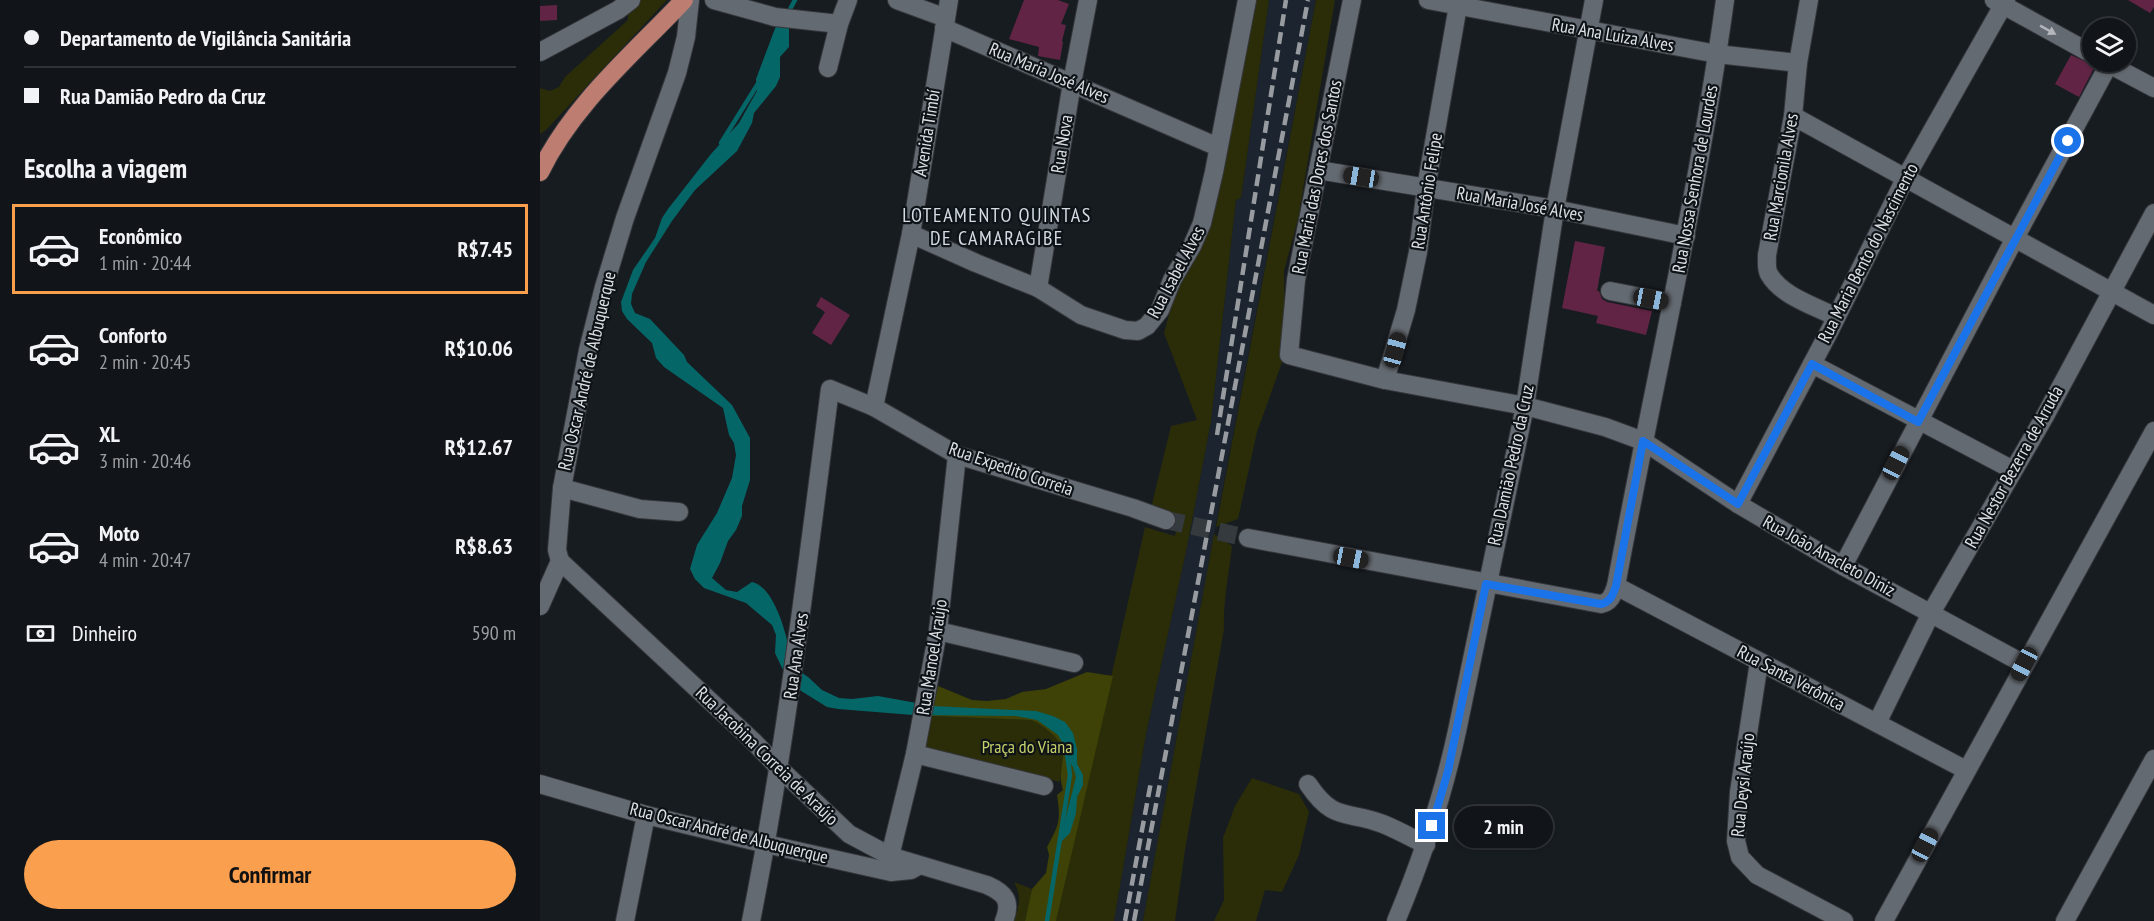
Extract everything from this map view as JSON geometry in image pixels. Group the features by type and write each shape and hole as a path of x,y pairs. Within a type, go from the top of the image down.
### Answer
{"main road":[{"path":"540,172 546,149 615,69 684,0"}],"street":[{"path":"540,52 618,10 631,0"},
{"name":"Rua Oscar André de Albuquerque","path":"540,606 560,561 557,550 562,488 588,350 625,218 677,73 686,37 690,0"},
{"path":"714,0 794,21 839,24"},
{"path":"828,68 839,24 848,0"},
{"name":"Rua Maria José Alves","path":"897,0 1072,83 1218,147"},
{"name":"Avenida Timbí","path":"874,406 911,234 949,0"},
{"name":"Rua Nova","path":"1038,288 1088,0"},
{"name":"Rua Isabel Alves","path":"911,234 1038,288 1081,315 1106,325 1125,330 1138,330 1147,326 1160,310 1172,280 1192,246 1202,223 1247,0"},
{"name":"Rua Maria das Dores dos Santos","path":"1289,355 1296,280 1352,0"},
{"name":"Rua Ana Luiza Alves","path":"1428,0 1458,3 1588,31 1717,54 1798,63"},
{"name":"Rua Damião Pedro da Cruz","path":"1396,921 1426,845 1448,771 1525,406 1555,209 1594,0"},
{"name":"Rua Nossa Senhora de Lourdes","path":"1486,584 1601,604 1607,603 1616,586 1643,441 1686,236 1725,0"},
{"name":"Rua Marcionila Alves","path":"1809,0 1798,63 1793,116 1767,255 1767,272 1776,284 1790,294 1836,317"},
{"path":"2001,2 2082,48"},
{"name":"Rua Maria Bento do Nascimento","path":"1738,504 1812,364 1905,177 2001,2"},
{"name":"Rua Antônio Felipe","path":"1385,380 1418,252 1426,188 1458,3"},
{"path":"1843,566 2102,72"},
{"path":"2124,72 2154,88"},
{"path":"1793,116 2154,315"},
{"name":"Rua Maria José Alves","path":"1318,170 1555,209 1686,236"},
{"name":"Rua Nestor Bezerra de Arruda","path":"1876,723 1931,613 2013,470 2154,213"},
{"path":"1610,291 1672,303"},
{"name":"Rua João Anacleto Diniz","path":"1289,355 1385,380 1525,406 1605,427 1643,441 1738,504 1843,566 2024,664"},
{"path":"1812,364 1918,422 2013,470"},
{"name":"Rua Expedito Correia","path":"830,389 874,406 957,455 1166,520"},
{"name":"Rua Ana Alves","path":"751,921 790,697 830,389"},
{"path":"1884,921 2154,430"},
{"name":"Rua Manoel Araújo","path":"891,856 915,754 938,631 957,455"},
{"path":"562,488 640,508 679,512"},
{"path":"1248,538 1486,584"},
{"name":"Rua Jacobina Correia de Araújo","path":"560,561 849,834 891,856 987,885 999,891 1007,897 1008,905 1004,921"},
{"name":"Rua Santa Verônica","path":"1616,586 1966,770"},
{"path":"938,631 1074,663"},
{"name":"Rua Deysi Araújo","path":"1759,662 1739,792 1736,841 1740,857 1757,875 1844,921"},
{"path":"915,754 1044,786"},
{"path":"2065,921 2154,759"},
{"name":"Rua Oscar André de Albuquerque","path":"540,784 646,815 891,872 911,870 918,866"},
{"path":"1308,784 1327,807 1342,815 1382,824 1426,845"},
{"path":"625,921 646,815"}],"shaded area":[{"path":"1269,0 1316,0 1143,921 1114,921 1146,734 1187,547 1211,421 1236,200 1241,198"},
{"path":"1087,672 1113,676 1056,921 1025,921 1032,889 1046,873 1049,855 1047,847 1058,822 1057,795 1063,790 1061,747 1051,733 1031,720 931,716 938,686 972,700 987,701 1006,699 1022,692 1046,689"}],"green space":[{"path":"637,0 667,0 540,134 540,88 550,91 559,87 565,77 628,20 628,10"},
{"path":"1255,0 1269,0 1241,198 1236,200 1211,421 1187,547 1146,734 1114,921 1056,921 1145,527 1175,536 1178,517 1151,508 1171,426 1197,420 1164,333"},
{"path":"1316,0 1335,0 1298,219 1284,271 1285,354 1257,432 1238,519 1216,527"},
{"path":"1214,534 1232,546 1225,598 1224,629 1185,850 1175,921 1143,921"},
{"name":"Praça do Viana","path":"931,716 1035,722 1050,731 1063,748 1060,782 925,750"},
{"path":"1252,778 1299,794 1309,812 1299,855 1282,892 1265,890 1256,921 1214,921 1224,900 1223,838 1235,806"},
{"path":"1014,882 1032,889 1025,921 1014,921 1019,901"}],"water":[{"path":"776,26 789,28 789,47 780,57 780,77 776,86 754,113 752,123 737,151 695,190 672,221 646,262 632,294 631,304 635,313 650,319 684,355 687,362 732,405 750,438 750,480 742,506 742,516 712,578 726,590 737,592 752,582 761,586 775,605 785,631 791,665 822,690 839,698 878,696 933,706 1036,711 1065,722 1073,733 1077,749 1077,764 1083,775 1083,785 1077,797 1076,813 1070,833 1059,844 1076,777 1073,767 1065,756 1063,744 1058,735 1037,720 1016,716 913,715 827,707 798,689 783,670 775,653 776,635 772,625 746,603 704,588 695,579 690,569 697,545 717,513 732,478 736,455 734,443 729,435 723,408 664,367 656,358 652,343 627,319 622,311 621,302 633,270 655,238 662,218 711,154 739,123 757,91 756,79"}],"building":[{"path":"1024,0 1058,0 1069,4 1061,24 1066,25 1060,60 1038,56 1039,47 1009,39"},
{"path":"2128,0 2154,0 2154,7 2150,13"},
{"path":"557,5 557,20 540,21 540,6"},
{"path":"2071,55 2082,60 2082,72 2092,72 2079,97 2055,84"},
{"path":"1575,241 1605,247 1597,291 1607,302 1652,311 1646,335 1596,323 1598,316 1562,308"},
{"path":"821,297 850,315 831,345 812,333 825,312 816,306"}],"waterway":[{"path":"788,13 795,0"},
{"path":"721,143 759,82"},
{"path":"1047,921 1070,775 1067,754"}],"tunnel":[{"path":"1166,520 1248,538"}],"railway":[{"path":"1217,435 1286,0"},
{"path":"1134,921 1308,0"},
{"path":"1125,921 1151,782"}],"district":[{"name":"LOTEAMENTO QUINTAS DE CAMARAGIBE","path":"997,226"}],"route":[{"path":"1432,826 1457,731 1486,584 1601,604 1607,603 1616,586 1643,441 1738,504 1812,364 1918,422 2068,141"}]}
